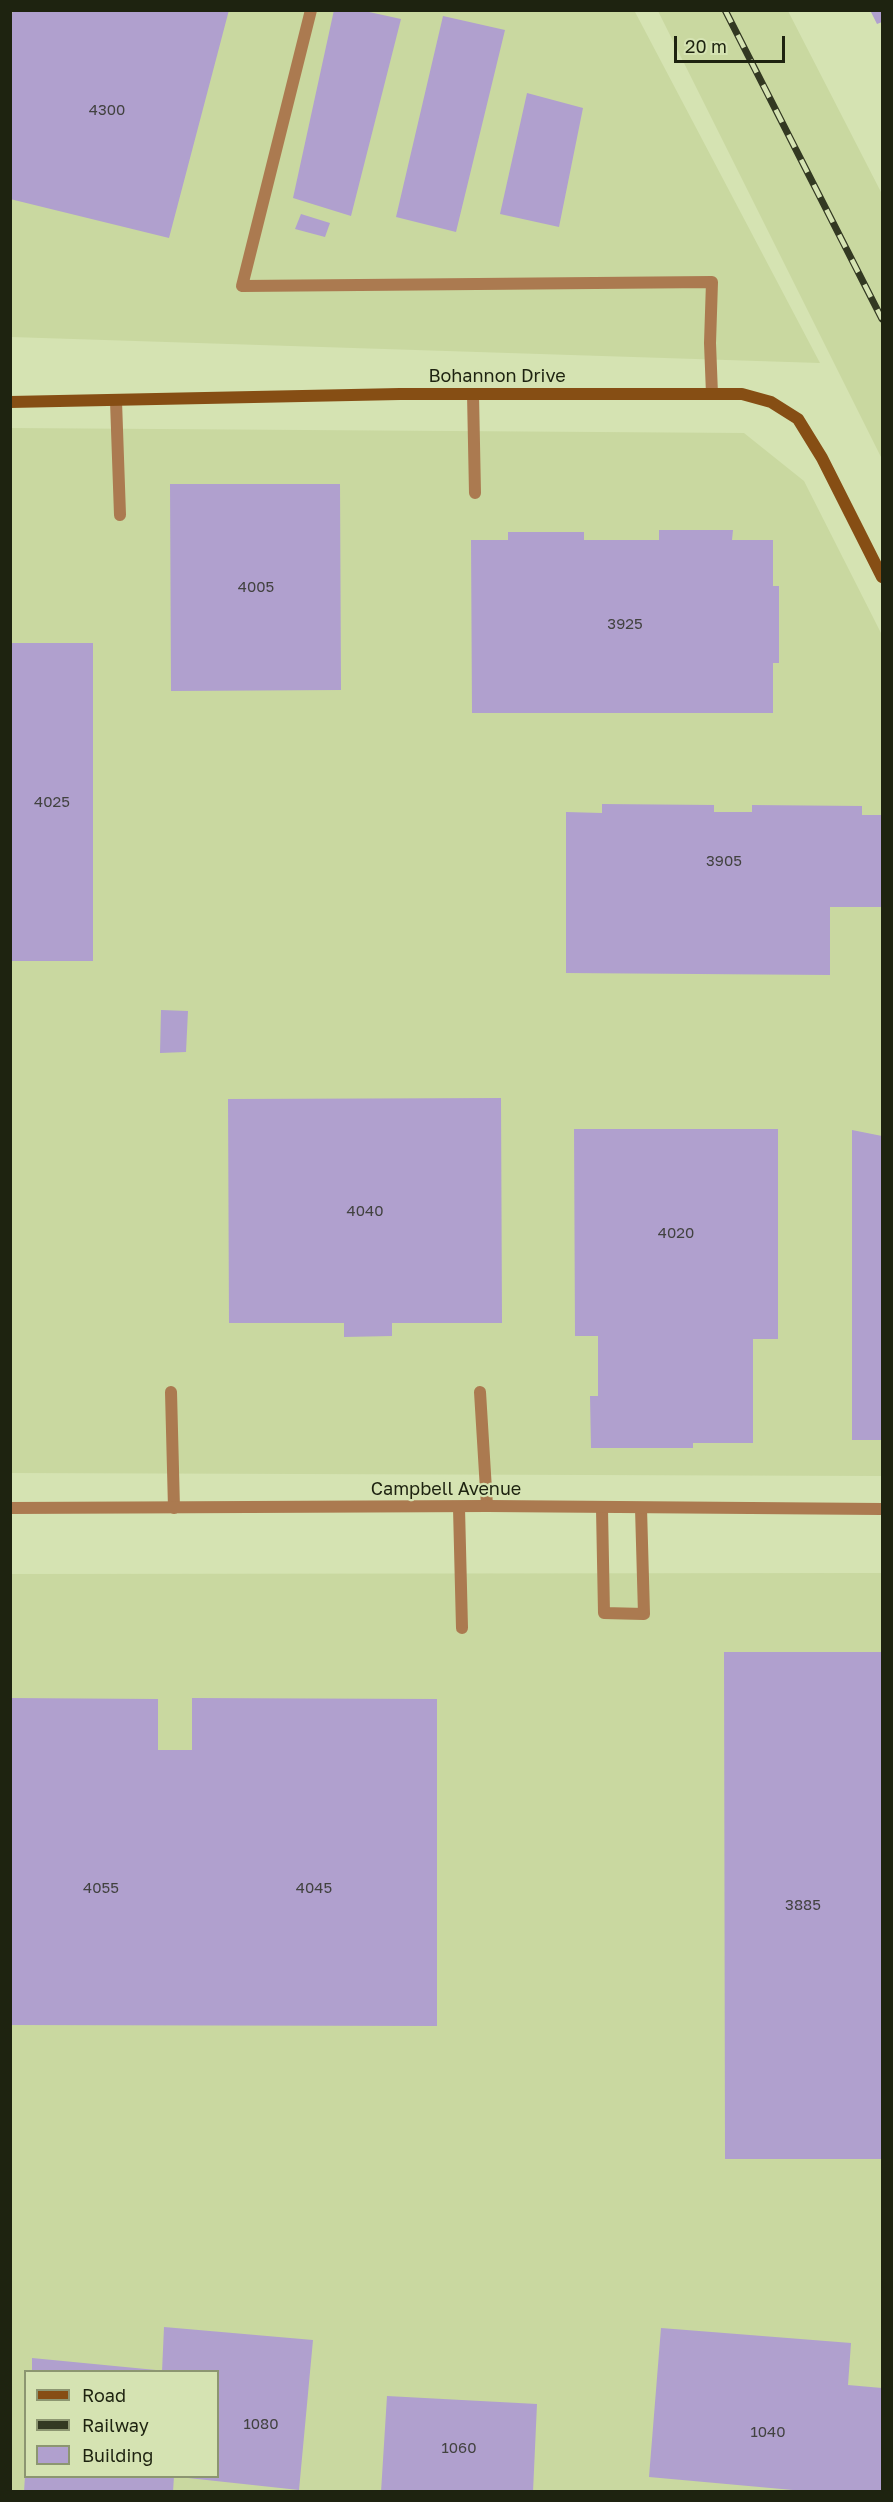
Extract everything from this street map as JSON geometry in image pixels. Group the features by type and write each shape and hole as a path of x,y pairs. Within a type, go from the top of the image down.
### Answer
{"street":[{"path":"311,10 242,286 712,282 710,344 712,394"},
{"path":"473,394 476,493"},
{"name":"Bohannon Drive","path":"10,402 473,394 742,394 771,402 798,419 822,458 882,577"},
{"path":"116,401 120,515"},
{"path":"171,1392 174,1508"},
{"path":"480,1392 487,1506"},
{"name":"Campbell Avenue","path":"10,1508 459,1508 487,1506 602,1509 882,1509"},
{"path":"459,1508 462,1628"},
{"path":"602,1509 604,1613 644,1614 641,1508"}],"shaded area":[{"path":"634,10 820,363 11,337 11,11"},
{"path":"658,11 788,11 882,194 882,459"},
{"path":"11,428 744,433 804,481 882,635 882,1476 11,1473"},
{"path":"882,1573 882,2491 11,2491 10,1574"}],"building":[{"path":"13,10 229,10 169,238 10,199 10,22"},
{"path":"334,10 360,10 401,19 351,216 293,198"},
{"path":"870,10 882,10 882,22 877,24"},
{"path":"443,16 505,30 456,232 396,217"},
{"path":"527,93 583,108 559,227 500,214"},
{"path":"301,214 330,223 325,237 295,229"},
{"path":"170,484 340,484 341,690 171,691"},
{"path":"659,530 733,530 732,540 773,540 773,586 779,586 779,663 773,663 773,713 472,713 471,540 508,540 508,532 584,532 584,540 659,540"},
{"path":"10,643 93,643 93,961 10,961"},
{"path":"602,804 714,805 714,812 752,812 752,805 862,806 862,815 882,815 882,907 830,907 830,975 566,973 566,812 602,813"},
{"path":"161,1010 188,1011 186,1052 160,1053"},
{"path":"501,1098 502,1323 392,1323 392,1336 344,1337 344,1323 229,1323 228,1099"},
{"path":"574,1129 778,1129 778,1339 753,1339 753,1443 693,1443 693,1448 591,1448 590,1396 598,1396 598,1336 575,1336"},
{"path":"852,1130 882,1136 882,1440 852,1440"},
{"path":"724,1652 882,1652 882,2159 725,2159"},
{"path":"10,1698 158,1699 158,1750 192,1750 192,1698 437,1699 437,2026 10,2025"},
{"path":"164,2327 313,2340 299,2490 188,2478 219,2478 219,2370 162,2370"},
{"path":"661,2328 851,2343 848,2385 882,2388 882,2492 815,2492 649,2477"},
{"path":"32,2358 156,2370 32,2370"},
{"path":"387,2396 537,2404 533,2492 381,2492"},
{"path":"25,2478 174,2478 173,2492 24,2492"}],"railway":[{"path":"725,10 882,319"}]}
